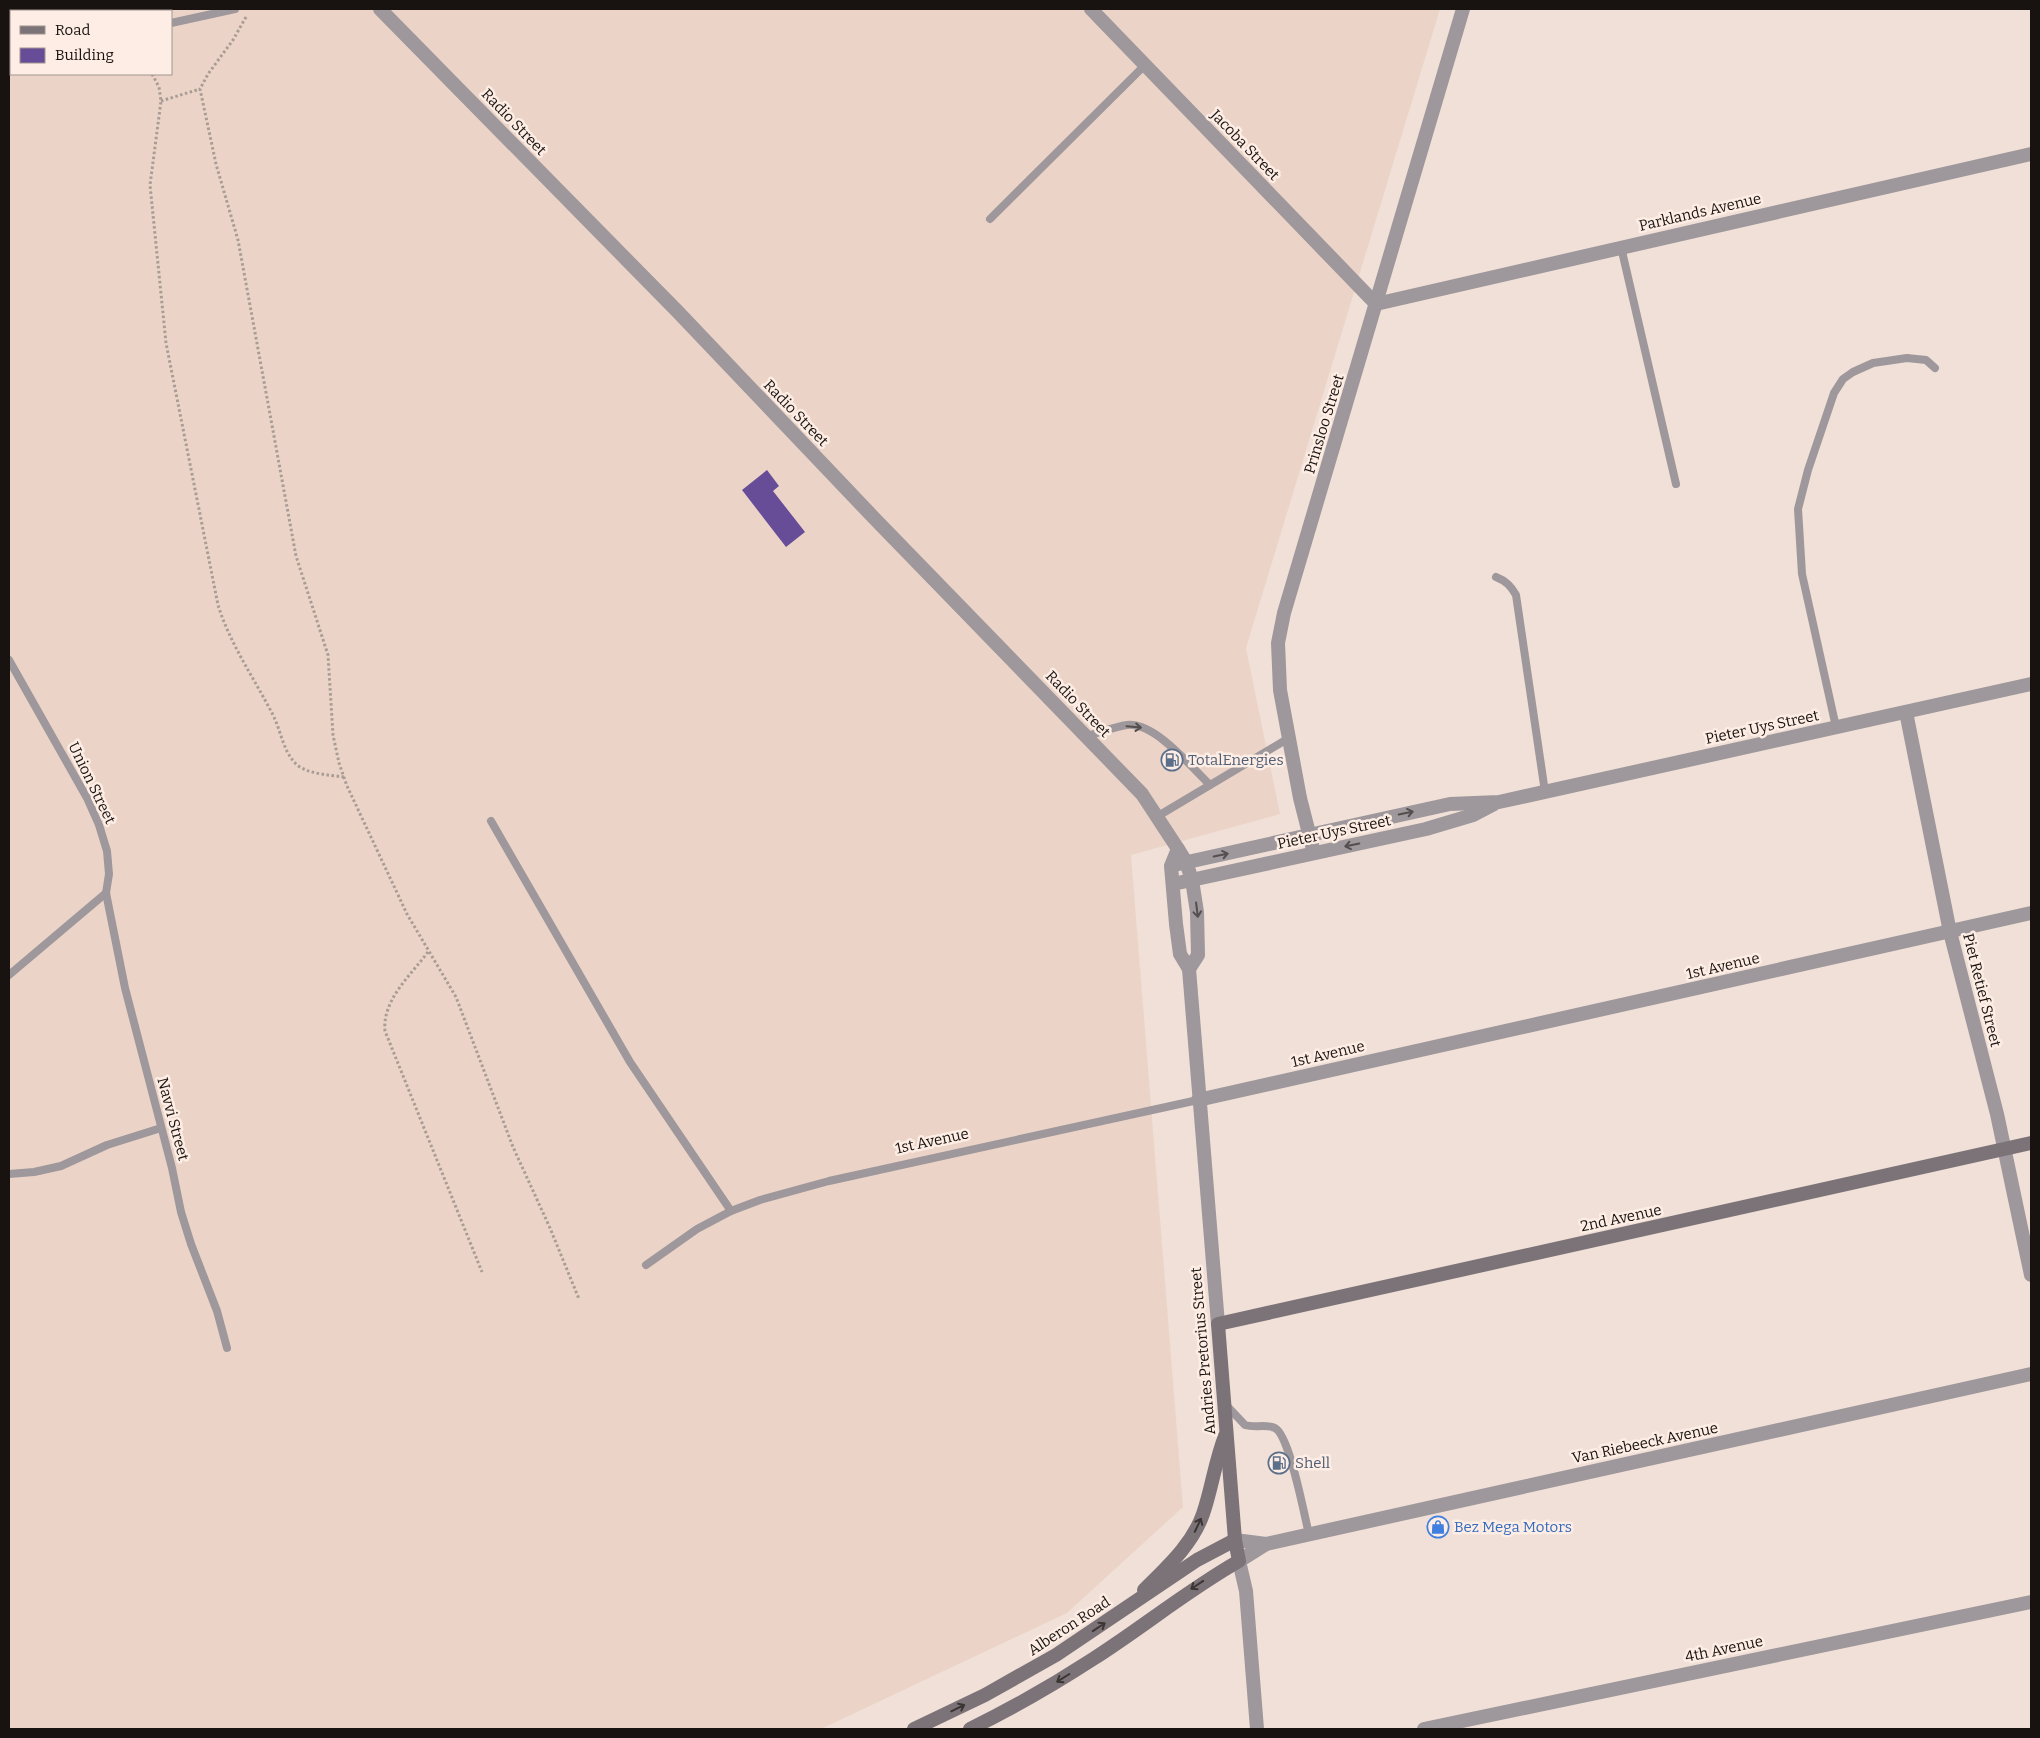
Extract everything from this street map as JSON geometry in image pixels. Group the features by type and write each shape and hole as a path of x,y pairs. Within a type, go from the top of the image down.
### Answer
{"main road":[{"name":"2nd Avenue","path":"1218,1324 2031,1143"},
{"name":"Andries Pretorius Street","path":"1218,1324 1234,1540 1239,1560"},
{"path":"1120,1613 1175,1560 1195,1532 1202,1516 1217,1456 1227,1431"},
{"name":"Alberon Road","path":"914,1729 1020,1676 1056,1655 1197,1560 1234,1540"},
{"path":"970,1729 1032,1697 1239,1560"}],"street":[{"name":"Radio Street","path":"380,9 665,299 1142,794 1186,862"},
{"name":"Jacoba Street","path":"1091,9 1376,304"},
{"name":"Prinsloo Street","path":"1314,853 1300,798 1280,690 1278,643 1284,613 1465,9"},
{"name":"Parklands Avenue","path":"1376,304 2031,154"},
{"name":"Pieter Uys Street","path":"1171,866 1450,804 1499,802 2031,684"},
{"name":"Piet Retief Street","path":"1906,712 1950,932 2005,1149 2031,1275"},
{"name":"Pieter Uys Street","path":"1173,884 1426,829 1473,815 1499,802"},
{"path":"1171,866 1178,849"},
{"name":"Andries Pretorius Street","path":"1186,862 1192,880 1197,912 1198,955 1189,969"},
{"name":"Andries Pretorius Street","path":"1171,866 1180,954 1189,969 1198,1100 1218,1324"},
{"name":"1st Avenue","path":"1198,1100 2031,913"},
{"name":"Van Riebeeck Avenue","path":"1239,1560 1266,1544 2031,1374"},
{"name":"Van Riebeeck Avenue","path":"1234,1540 1266,1544"},
{"name":"Andries Pretorius Street","path":"1239,1560 1246,1592 1257,1729"},
{"name":"4th Avenue","path":"1424,1729 2031,1602"}],"lane":[{"path":"172,23 235,9"},
{"path":"990,219 1145,65"},
{"path":"1621,247 1676,484"},
{"path":"1836,727 1802,574 1798,509 1808,470 1834,393 1843,379 1873,363 1907,358 1926,360 1935,368"},
{"path":"1496,577 1512,588 1516,596 1545,792"},
{"name":"Union Street","path":"9,660 80,784 99,825 107,852 109,874 106,893"},
{"path":"1086,736 1128,725 1144,728 1160,737 1210,785"},
{"path":"1158,816 1289,738"},
{"path":"491,821 630,1062 731,1211"},
{"path":"9,975 106,893"},
{"name":"Navvi Street","path":"106,893 125,988 181,1212 191,1244 217,1311 227,1348"},
{"name":"1st Avenue","path":"646,1265 697,1229 731,1211 760,1200 830,1180 1198,1100"},
{"path":"9,1174 34,1172 61,1166 107,1145 161,1128"},
{"path":"1224,1403 1245,1425 1273,1427 1281,1433 1288,1451 1309,1534"}],"path":[{"path":"247,14 233,40 200,88 216,164 238,240 296,556 328,655 333,736 344,777 407,914 456,997 512,1147 546,1220 579,1299"},
{"path":"152,75 159,88 161,101 150,185 166,343 218,605 227,632 274,717 285,746 295,763 307,770 344,777"},
{"path":"161,101 200,88"},
{"path":"428,952 391,1001 384,1020 385,1031 482,1272"}],"shaded area":[{"path":"9,9 1440,9 1246,648 1280,814 1131,855 1183,1507 1067,1613 821,1729 9,1729"}],"building":[{"path":"767,470 779,486 773,491 805,532 786,547 742,490"}],"place":[{"name":"TotalEnergies","path":"1172,760"},
{"name":"Shell","path":"1279,1463"},
{"name":"Bez Mega Motors","path":"1438,1527"}]}
